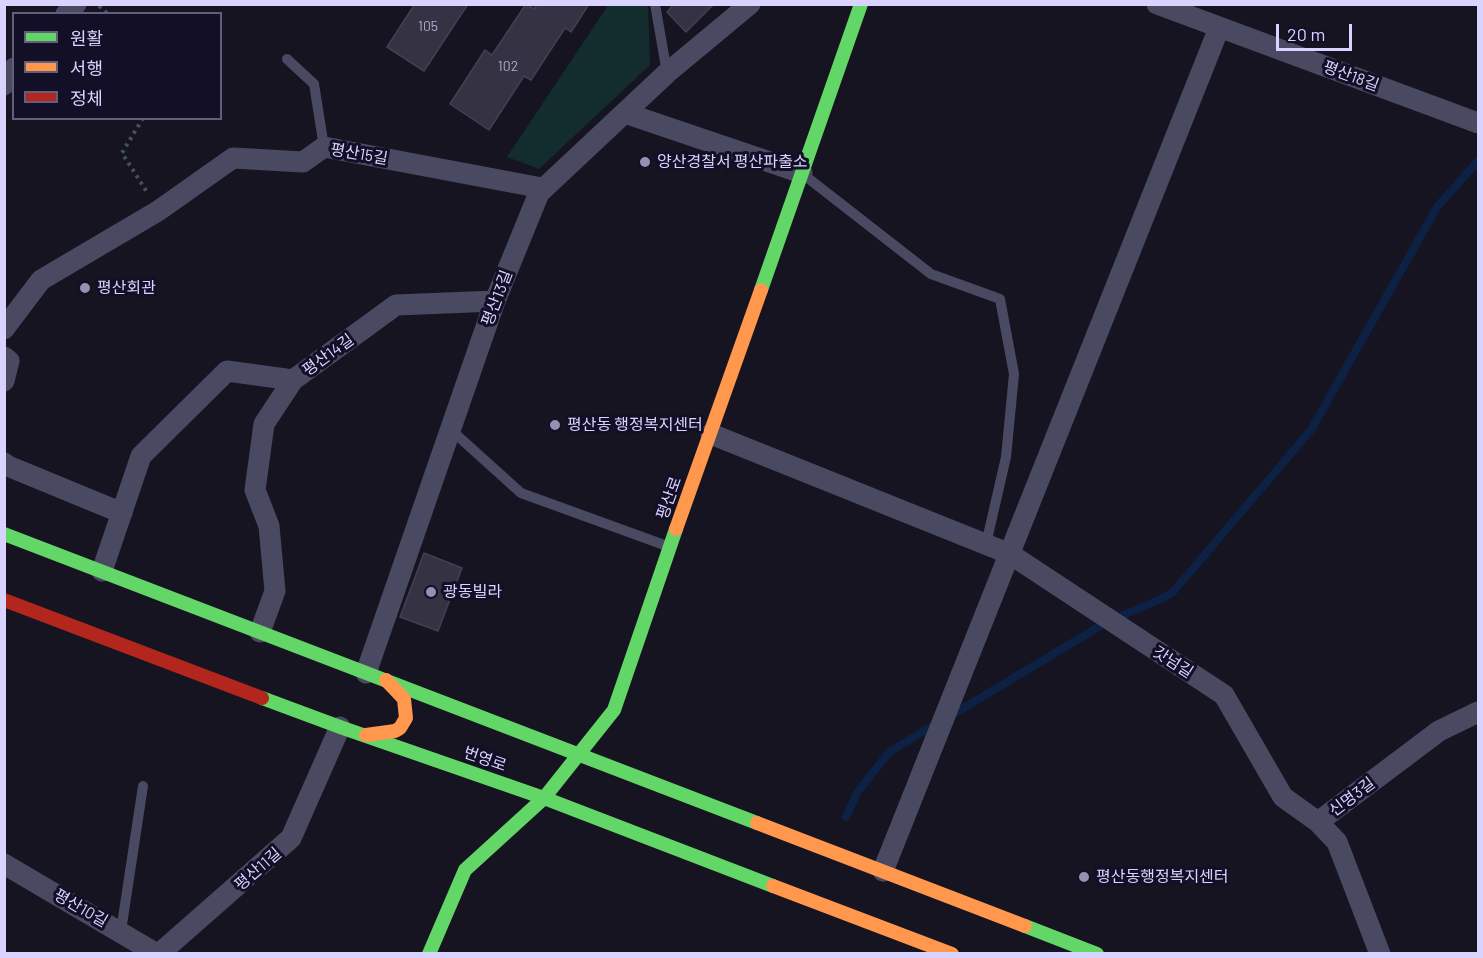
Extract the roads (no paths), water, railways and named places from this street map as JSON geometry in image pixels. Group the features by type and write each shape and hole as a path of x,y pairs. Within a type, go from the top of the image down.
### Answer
{"main road":[{"name":"평산로","path":"429,954 465,870 544,798 614,710 669,547 711,434 861,4"},
{"path":"4,534 1097,954"},
{"name":"번영로","path":"4,600 340,727 544,798 952,954"},
{"path":"366,735 395,731 400,728 406,718 404,699 376,676"}],"street":[{"name":"평산13길","path":"376,676 450,429 495,302 542,188 667,73 750,4"},
{"name":"평산18길","path":"1156,4 1479,123"},
{"path":"883,871 1220,28"},
{"path":"4,85 12,71"},
{"path":"625,113 802,173"},
{"name":"평산15길","path":"4,329 41,279 158,211 233,158 303,162 324,147 542,188"},
{"name":"평산14길","path":"102,571 141,456 227,371 293,380 396,305 495,302"},
{"path":"4,357 9,361 4,381"},
{"path":"260,632 275,591 269,526 255,490 264,424 293,380"},
{"name":"갓넘길","path":"711,434 1010,554 1224,695 1283,797 1318,822"},
{"path":"4,464 122,513"},
{"name":"신명3길","path":"1380,954 1337,842 1318,822 1439,731 1479,712"},
{"name":"평산11길","path":"158,954 291,838 340,727"},
{"name":"평산10길","path":"4,864 158,954"}],"lane":[{"path":"655,4 667,73"},
{"path":"287,59 314,84 324,147"},
{"path":"802,173 931,274 1000,299 1014,374 1006,457 986,544"},
{"path":"450,429 521,493 669,547"},
{"path":"121,931 143,786"}],"waterway":[{"path":"952,715 1105,623 1173,592 1311,430 1437,207 1478,161"},
{"path":"846,817 857,793 889,752 936,724"}],"place":[{"name":"양산경찰서 평산파출소","path":"645,162"},
{"name":"평산회관","path":"85,288"},
{"name":"평산동 행정복지센터","path":"555,425"},
{"name":"광동빌라","path":"431,592"},
{"name":"평산동행정복지센터","path":"1084,877"}]}
